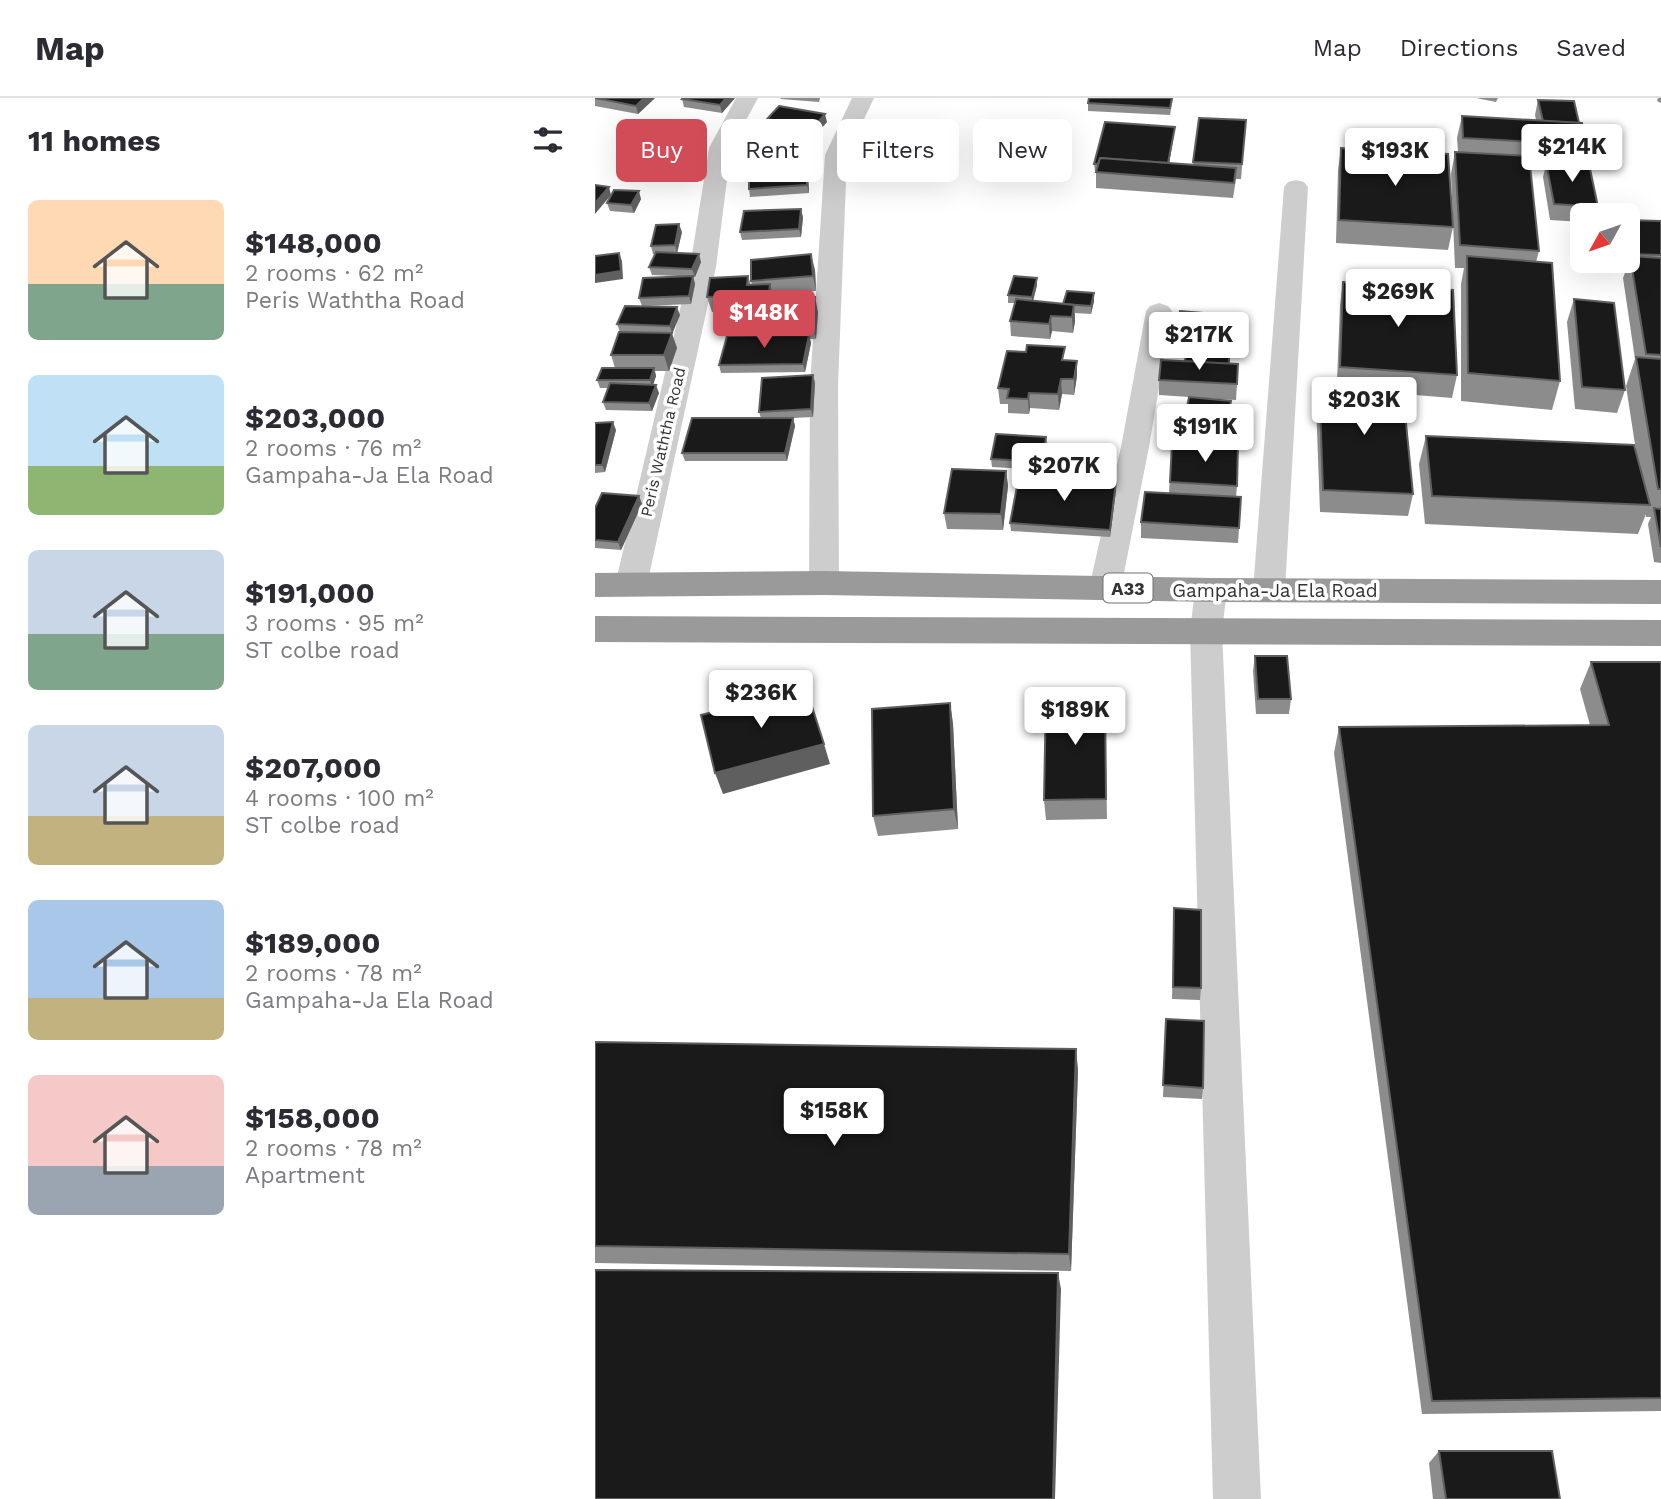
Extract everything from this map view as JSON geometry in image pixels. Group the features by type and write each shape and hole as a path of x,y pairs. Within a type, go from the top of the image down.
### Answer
{"highway":[{"name":"Gampaha-Ja Ela Road","path":"595,585 824,583 1211,590 1661,592"},
{"name":"A33","path":"595,629 1661,633"}],"street":[{"name":"Peris Waththa Road","path":"631,585 703,267 720,148 747,98"},
{"path":"824,583 824,385 836,155 863,98"},
{"path":"1269,590 1296,187"},
{"path":"1105,588 1135,447 1159,311"},
{"path":"1211,590 1206,631 1237,1499"}],"building":[{"path":"595,98 644,98 636,106"},
{"path":"683,98 726,98 720,105"},
{"path":"1089,98 1172,98 1170,108 1088,103"},
{"path":"1538,100 1574,101 1579,123 1543,121"},
{"path":"779,106 825,114 821,119 767,119"},
{"path":"1462,116 1582,123 1586,145 1463,138"},
{"path":"1199,118 1246,120 1242,164 1193,162"},
{"path":"1105,122 1175,127 1168,163 1100,158 1098,164 1094,164"},
{"path":"1341,148 1448,154 1453,227 1339,220"},
{"path":"1455,152 1529,156 1539,251 1460,245"},
{"path":"1100,158 1236,168 1234,183 1096,172"},
{"path":"1546,162 1589,164 1597,203 1554,204"},
{"path":"749,182 807,182 807,185 749,189"},
{"path":"595,185 609,187 595,203"},
{"path":"614,190 639,191 631,205 607,203"},
{"path":"801,209 799,229 740,232 744,211"},
{"path":"1640,220 1661,221 1661,255 1640,254"},
{"path":"679,224 675,245 651,246 656,225"},
{"path":"656,252 699,254 692,269 649,267"},
{"path":"619,253 621,271 595,275 595,256"},
{"path":"811,254 813,276 751,281 751,260"},
{"path":"1467,256 1552,263 1560,381 1468,373"},
{"path":"1640,257 1661,258 1661,355 1646,354 1633,273 1640,273"},
{"path":"693,276 689,296 639,298 643,278"},
{"path":"748,276 747,285 770,284 769,294 707,297 710,278"},
{"path":"1014,276 1037,278 1032,297 1008,295"},
{"path":"1343,282 1453,290 1457,375 1340,367"},
{"path":"1067,291 1094,293 1091,306 1063,304"},
{"path":"815,297 812,323 754,326 757,299"},
{"path":"1016,299 1074,305 1072,317 1051,316 1049,324 1010,321"},
{"path":"1574,299 1614,303 1625,390 1582,387"},
{"path":"625,306 677,307 670,326 617,324"},
{"path":"1180,311 1226,315 1221,343 1174,338"},
{"path":"619,332 672,333 664,355 611,355"},
{"path":"809,335 803,364 719,365 727,336"},
{"path":"1027,345 1065,347 1062,360 1077,361 1074,379 1061,379 1058,394 1029,393 1028,399 1007,398 1009,389 998,388 1007,351 1026,352"},
{"path":"1186,354 1229,356 1229,364 1185,361"},
{"path":"1636,357 1661,359 1661,489 1658,489"},
{"path":"1161,360 1238,364 1237,384 1159,380"},
{"path":"602,368 654,368 650,380 597,380"},
{"path":"813,375 811,409 759,412 762,378"},
{"path":"1319,380 1402,383 1413,494 1323,490"},
{"path":"610,383 656,385 649,403 603,402"},
{"path":"1189,397 1231,401 1227,421 1185,416"},
{"path":"692,418 793,418 785,453 682,453"},
{"path":"613,422 602,465 595,465 595,423"},
{"path":"996,434 1046,437 1042,462 991,459"},
{"path":"1426,436 1634,445 1650,505 1432,496"},
{"path":"1172,443 1238,445 1237,486 1170,482"},
{"path":"952,469 1006,471 1001,514 944,513"},
{"path":"1019,476 1116,482 1110,530 1010,523"},
{"path":"1145,492 1241,497 1239,528 1141,522"},
{"path":"602,493 639,496 618,542 595,540 595,508"},
{"path":"1654,508 1661,509 1661,547"},
{"path":"1255,656 1287,656 1291,699 1258,699"},
{"path":"1591,662 1661,662 1661,1398 1432,1401 1339,727 1609,725"},
{"path":"806,688 824,744 715,773 701,715"},
{"path":"1105,694 1106,799 1044,800 1046,695"},
{"path":"950,703 954,809 873,816 872,709"},
{"path":"1174,908 1201,910 1201,988 1173,987"},
{"path":"1166,1019 1204,1021 1203,1088 1163,1085"},
{"path":"595,1042 1076,1049 1069,1254 595,1246"},
{"path":"595,1270 1058,1273 1053,1499 595,1499"},
{"path":"1439,1451 1552,1451 1560,1499 1446,1499"}]}
